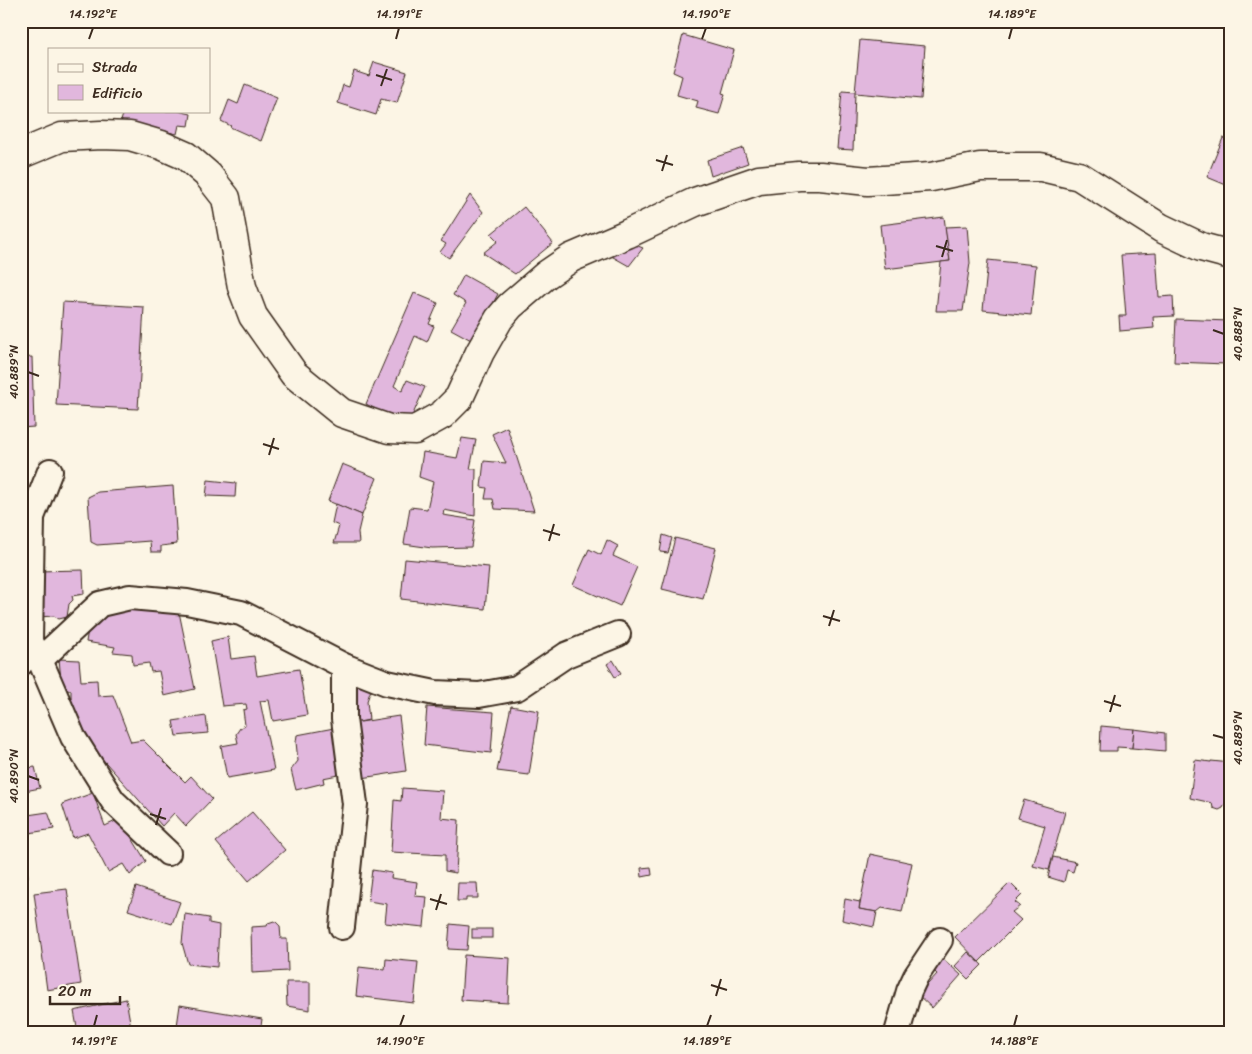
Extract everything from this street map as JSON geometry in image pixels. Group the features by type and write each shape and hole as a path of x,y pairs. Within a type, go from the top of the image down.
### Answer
{"street":[{"path":"21,154 62,137 101,135 130,136 161,145 186,156 208,175 226,198 242,287 252,316 294,374 342,413 389,429 415,430 442,415 458,398 480,352 499,319 510,306 546,275 565,262 695,202 760,180 820,176 868,181 931,177 980,167 1041,167 1078,176 1162,228 1201,247 1231,255"},
{"path":"50,470 32,516 30,655 72,737 113,801 168,853"},
{"path":"30,655 100,604 130,596 187,602 241,613 344,666 387,683 435,693 480,695 517,688 566,655 618,634"},
{"path":"342,927 355,804 344,719 344,666"},
{"path":"897,1033 909,991 916,976 940,940"}],"building":[{"path":"683,35 734,50 722,93 725,94 719,114 696,108 698,101 677,95 682,76 673,72"},
{"path":"860,40 925,46 921,99 855,93"},
{"path":"374,62 407,72 397,103 381,99 376,115 338,103 343,85 349,87 354,71 369,76"},
{"path":"245,85 277,98 261,141 221,121 229,100 238,104"},
{"path":"842,91 855,92 853,150 837,149"},
{"path":"124,112 182,112 191,114 189,126 179,125 177,134 121,121"},
{"path":"1223,138 1230,140 1231,138 1231,187 1207,177"},
{"path":"743,148 748,163 711,176 707,160"},
{"path":"470,195 483,212 449,258 440,252 446,244 441,241"},
{"path":"524,207 553,243 515,274 483,253 498,241 491,234"},
{"path":"944,217 950,261 885,269 880,225"},
{"path":"967,226 970,263 963,311 936,311 941,262 950,261 945,227"},
{"path":"628,242 643,248 629,266 606,253"},
{"path":"1156,253 1159,297 1173,296 1174,316 1153,317 1154,328 1120,331 1119,316 1126,316 1121,255"},
{"path":"988,260 1036,265 1031,315 983,310"},
{"path":"464,275 498,294 473,341 451,329 466,303 453,295"},
{"path":"414,293 438,303 429,324 434,326 427,342 415,336 394,386 402,391 407,380 425,387 410,421 397,420 366,404"},
{"path":"63,302 144,307 138,409 56,405"},
{"path":"1176,319 1229,321 1226,364 1174,362"},
{"path":"32,357 34,427 21,428 21,358"},
{"path":"507,427 534,511 495,509 493,499 485,499 487,488 481,487 484,461 506,463 492,434"},
{"path":"462,438 476,440 470,469 476,469 475,516 444,510 443,515 475,520 471,547 432,548 404,544 410,507 427,509 433,482 419,477 423,452 457,458"},
{"path":"342,464 377,478 362,515 328,501"},
{"path":"208,480 236,483 235,497 206,496"},
{"path":"173,486 177,544 161,546 161,552 151,552 150,541 97,545 91,542 88,497 98,492"},
{"path":"336,504 362,515 358,532 359,543 334,543 339,526 332,523"},
{"path":"663,535 672,538 668,553 660,552"},
{"path":"675,538 716,548 703,599 662,589"},
{"path":"607,540 618,546 613,556 637,567 620,606 573,585 589,549 601,555"},
{"path":"405,559 489,567 485,609 401,599"},
{"path":"83,570 84,594 72,596 73,600 69,604 67,617 59,619 54,616 38,617 37,571"},
{"path":"121,607 179,612 195,689 164,696 159,671 151,672 149,663 133,665 132,654 113,652 115,647 86,642 89,623"},
{"path":"228,637 231,659 254,656 257,676 299,669 307,715 273,721 269,700 260,701 274,770 227,778 221,746 238,743 236,734 245,725 243,710 247,709 246,704 222,706 211,641"},
{"path":"59,659 79,660 81,681 97,680 98,696 113,695 131,742 143,740 185,782 191,776 212,799 186,826 174,813 162,826 90,745 71,708 71,690 62,691"},
{"path":"613,660 621,673 615,677 607,664"},
{"path":"353,677 373,684 367,701 369,720 354,723"},
{"path":"511,706 539,711 529,775 497,771"},
{"path":"427,707 494,712 491,753 424,745"},
{"path":"206,716 208,733 176,736 173,721"},
{"path":"399,716 406,771 362,778 354,723"},
{"path":"1101,726 1134,729 1132,748 1117,747 1117,751 1100,751"},
{"path":"334,728 343,774 323,778 324,783 296,790 291,770 298,761 297,735"},
{"path":"1134,729 1165,733 1165,751 1132,748"},
{"path":"1195,760 1231,763 1231,805 1225,804 1219,810 1213,808 1212,803 1190,798"},
{"path":"35,767 40,788 25,791 21,778 21,769"},
{"path":"402,788 443,791 441,818 459,820 456,873 445,871 445,855 391,852 394,800 401,801"},
{"path":"93,793 105,826 120,819 146,861 130,875 123,864 108,872 88,833 73,838 62,804"},
{"path":"1024,800 1065,812 1049,870 1033,866 1045,826 1018,818"},
{"path":"48,812 54,829 23,834 28,877 21,878 21,816"},
{"path":"252,812 285,850 249,881 216,842"},
{"path":"870,854 912,863 902,912 882,908 877,912 859,909"},
{"path":"1053,857 1076,862 1073,872 1067,870 1064,882 1048,877"},
{"path":"651,867 652,875 642,877 641,868"},
{"path":"372,870 392,873 391,878 417,882 415,896 427,897 424,927 385,923 387,904 368,901"},
{"path":"458,883 477,883 478,898 466,898 466,901 457,901"},
{"path":"1010,883 1022,895 1015,902 1020,906 1012,912 1021,920 979,962 955,937"},
{"path":"136,887 180,902 172,924 128,910"},
{"path":"67,889 81,984 47,990 34,893"},
{"path":"845,899 860,902 859,909 877,912 874,927 842,920"},
{"path":"185,914 209,918 209,923 219,925 217,967 188,964 182,943"},
{"path":"274,921 280,926 281,939 287,939 288,971 252,973 251,927 267,926 268,923"},
{"path":"450,924 469,926 467,950 448,949"},
{"path":"472,929 492,929 492,938 472,938"},
{"path":"968,952 982,965 968,979 955,966"},
{"path":"464,955 510,958 508,1003 461,1000"},
{"path":"941,957 961,975 932,1008 918,995 937,974 931,968"},
{"path":"386,959 418,962 414,1003 356,996 359,967 385,970"},
{"path":"286,982 310,982 310,1010 287,1006"},
{"path":"126,999 132,1033 78,1033 74,1011"},
{"path":"180,1005 262,1019 260,1033 176,1033"},
{"path":"343,1028 376,1033 342,1033"}]}
